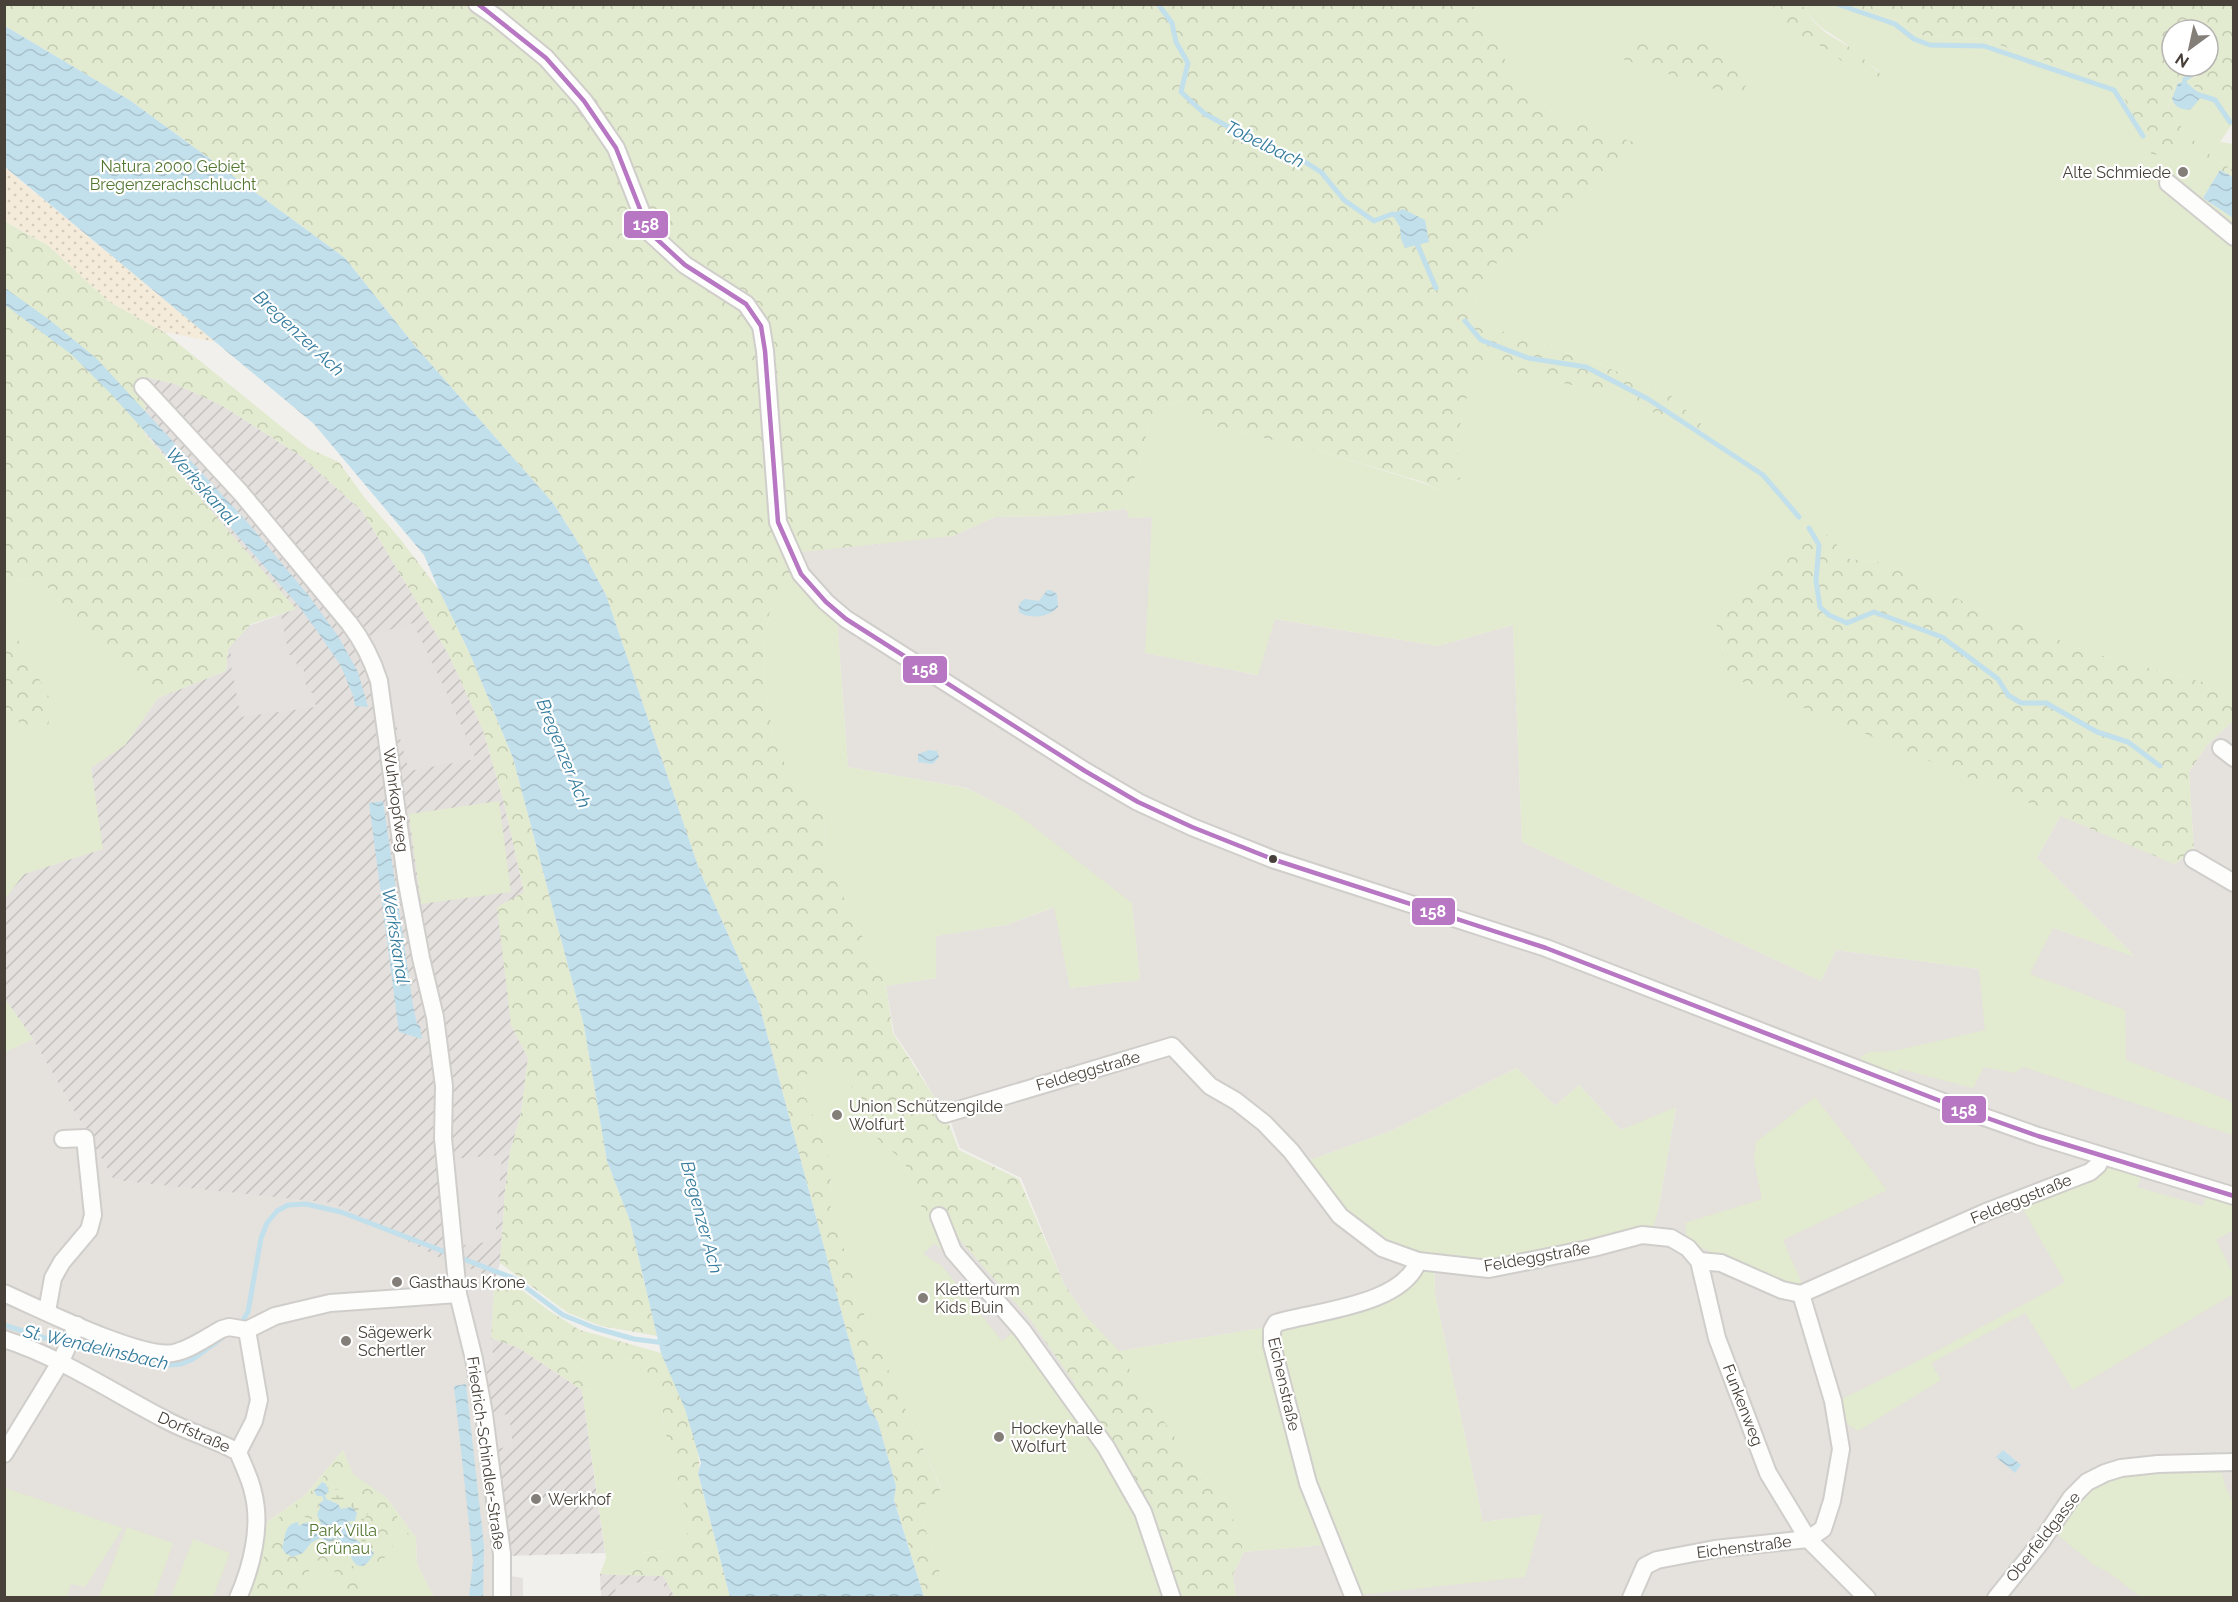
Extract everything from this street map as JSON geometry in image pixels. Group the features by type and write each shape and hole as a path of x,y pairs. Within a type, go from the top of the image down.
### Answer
{"street":[{"path":"477,4 546,58 584,101 616,148 650,232 685,265 746,304 761,326 768,382 778,522 801,574 826,602 846,619 1085,771 1164,815 1275,860 1546,948 1956,1107 2234,1196"},
{"path":"2168,183 2234,237"},
{"name":"Wuhrkopfweg","path":"143,387 241,493 349,623 373,661 385,715 406,878 435,1017 444,1086 443,1138 458,1294"},
{"path":"2193,859 2234,883"},
{"name":"Feldeggstraße","path":"945,1113 1172,1046 1210,1086 1236,1101 1264,1123 1291,1151 1340,1216 1382,1248 1418,1261 1489,1269 1593,1248 1642,1235 1671,1238 1688,1248 1699,1261"},
{"path":"47,1311 53,1278 62,1262 89,1230 93,1215 85,1138 63,1139"},
{"name":"Feldeggstraße","path":"1801,1294 1986,1212 2090,1172 2098,1165 2102,1155"},
{"path":"939,1216 953,1251 1022,1330 1111,1456 1143,1512 1172,1598"},
{"name":"Eichenstraße","path":"1354,1598 1308,1483 1272,1345 1272,1330 1276,1323 1370,1300 1390,1292 1406,1281 1418,1261"},
{"path":"1699,1261 1721,1263 1782,1290 1801,1294 1833,1401 1841,1449 1832,1501 1823,1530 1808,1539"},
{"name":"Funkenweg","path":"1699,1261 1717,1338 1768,1473 1808,1539 1866,1598"},
{"path":"4,1293 47,1311 76,1328 157,1354 173,1353 275,1316 330,1303 458,1294"},
{"name":"Friedrich-Schindler-Straße","path":"458,1294 474,1359 484,1414 502,1554 502,1598"},
{"path":"4,1454 63,1358 76,1328"},
{"path":"238,1452 254,1421 259,1400 240,1329"},
{"name":"Dorfstraße","path":"4,1339 63,1358 112,1392 181,1428 222,1442 238,1452 254,1492 256,1521 252,1560 238,1598"},
{"name":"Oberfeldgasse","path":"1996,1598 2041,1542 2071,1498 2087,1482 2105,1473 2130,1467 2234,1462"},
{"name":"Eichenstraße","path":"1630,1598 1645,1566 1657,1560 1715,1549 1808,1539"}],"shaded area":[{"path":"146,377 175,384 223,406 302,457 362,511 449,655 483,730 504,803 524,892 511,1025 528,1058 521,1113 510,1152 500,1263 494,1283 480,1272 448,1262 333,1203 114,1180 33,1039 5,999 4,899 24,874 102,849 91,767 125,745 158,698 226,671 228,649 248,627 295,609 145,433"},
{"path":"1126,509 1130,518 1152,517 1146,653 1257,675 1274,619 1438,646 1513,625 1522,842 1821,981 1836,950 1979,969 2053,928 2134,956 2037,858 2061,815 2174,864 2194,851 2189,772 2207,745 2233,721 2233,1597 1236,1597 1233,1574 1244,1552 1337,1544 1543,1514 1483,1522 1435,1294 1434,1262 1658,1211 1676,1108 1621,1130 1579,1085 1555,1106 1517,1068 1393,1130 1302,1163 1419,1260 1413,1279 1275,1326 1119,1351 1107,1340 1085,1315 1064,1284 1021,1178 960,1148 948,1114 936,1100 894,1033 886,986 936,978 935,936 1006,925 1055,907 1070,988 1140,980 1132,904 1012,811 967,788 848,767 837,619 790,570 783,554 904,539 953,536 995,517 1056,516"},
{"path":"281,615 289,655 295,655 297,666 303,665 307,693 313,693 316,707 241,717 231,666 231,651 251,625"},
{"path":"413,623 476,759 409,771 384,680 364,637"},
{"path":"33,1039 114,1180 332,1202 462,1266 507,1597 434,1597 417,1564 416,1538 387,1498 353,1475 343,1450 305,1495 267,1522 259,1568 245,1597 5,1597 4,1052"},
{"path":"502,1155 495,1241 458,1246 450,1159"},
{"path":"947,1225 1032,1322 1075,1384 1069,1388 941,1230"},
{"path":"935,1243 1012,1333 1002,1341 942,1266 923,1254"},
{"path":"462,1266 480,1272 494,1283 491,1338 493,1360 482,1364 467,1301"},
{"path":"491,1338 519,1348 582,1390 605,1553 507,1556 482,1364 493,1360"},
{"path":"509,1414 513,1447 499,1448 493,1416"},
{"path":"600,1574 663,1576 675,1597 601,1597"},
{"path":"511,1576 523,1578 523,1597 511,1597"},
{"path":"661,1580 670,1597 616,1597 615,1585"}],"green space":[{"path":"5,4 1471,5 1483,14 1512,73 1555,115 1636,143 1526,255 1495,264 1467,314 1474,322 1592,361 1668,393 1715,437 1669,420 1619,396 1477,363 1462,414 1457,446 1460,479 1438,490 1423,482 1320,451 1197,422 1181,401 1154,408 1126,509 1056,516 995,517 953,536 784,554 795,576 769,614 764,650 765,687 774,742 797,787 825,813 824,856 886,986 893,1033 945,1114 959,1150 1019,1179 1064,1284 1085,1315 1126,1358 1136,1389 1163,1420 1194,1465 1227,1501 1244,1552 1233,1574 1236,1597 1174,1597 1145,1511 959,1252 924,1213 904,1161 879,1141 839,1061 798,1078 825,1145 831,1169 830,1204 865,1317 941,1489 919,1510 948,1597 924,1597 894,1499 896,1486 878,1422 868,1404 847,1333 759,1004 699,869 606,595 576,539 553,503 415,346 345,258 131,101 5,26"},
{"path":"1471,5 1773,5 1780,28 1823,47 1862,76 1879,71 1846,44 1820,27 1802,5 1846,5 1897,21 1916,35 1982,39 2118,85 2152,154 2183,146 2198,160 2220,170 2203,198 2233,218 2233,690 2084,651 2037,630 1990,614 1880,562 1850,559 1828,535 1726,675 2061,815 2037,858 2135,957 2053,928 2030,974 2125,1010 2126,1060 2228,1100 2233,1104 2233,1135 2023,1067 2015,1073 1984,1067 1973,1088 1900,1069 1895,1078 1861,1063 1861,1057 1868,1052 1894,1051 1985,1030 1979,969 1836,950 1821,981 1522,842 1513,625 1438,646 1275,619 1258,675 1145,653 1152,517 1129,518 1126,509 1154,408 1182,401 1197,422 1320,451 1423,483 1438,490 1460,478 1457,446 1462,414 1477,363 1619,396 1669,420 1713,436 1668,393 1592,361 1474,322 1467,314 1495,264 1526,255 1635,144 1555,115 1512,73 1483,14"},
{"path":"1773,5 1802,5 1812,20 1826,33 1853,49 1886,79 1886,83 1862,76 1823,47 1779,28"},
{"path":"1846,5 2233,5 2233,107 2203,94 2188,81 2178,81 2171,91 2168,109 2197,144 2233,170 2233,177 2198,160 2183,146 2162,167 2160,154 2152,155 2118,85 1982,39 1916,35 1897,21"},
{"path":"1677,36 1720,49 1749,79 1743,91 1717,90 1622,59 1622,47"},
{"path":"2178,81 2188,81 2203,94 2233,107 2233,123 2220,142 2233,144 2233,170 2197,144 2168,109 2171,91"},
{"path":"4,221 49,246 108,301 164,332 308,448 339,462 364,497 401,540 439,590 470,654 513,758 584,1026 607,1161 630,1221 657,1336 601,1326 568,1313 500,1263 510,1152 521,1113 528,1058 511,1025 497,907 524,892 504,803 483,730 449,655 362,511 302,457 223,406 175,384 146,377 145,434 296,609 251,624 228,649 226,671 158,698 68,614 40,577 17,580 5,586"},
{"path":"1828,535 1850,559 1880,562 1990,614 2037,630 2084,651 2233,690 2233,721 2207,745 2189,772 2194,851 2174,864 1726,675 1716,622 1803,537"},
{"path":"795,576 837,619 848,767 966,788 1013,811 1132,903 1140,980 1070,988 1054,907 1006,925 936,936 936,978 886,986 824,856 825,813 797,787 774,742 765,687 764,650 769,614"},
{"path":"40,577 68,614 158,698 125,745 91,768 103,849 24,874 5,899 5,707 24,728 52,704 14,632 5,627 5,586 17,580"},
{"path":"5,627 14,632 52,703 48,726 24,728 5,707"},
{"path":"499,801 511,892 421,904 409,814"},
{"path":"5,999 33,1039 4,1052"},
{"path":"840,1060 879,1141 904,1161 924,1213 959,1252 1110,1447 1173,1597 948,1597 919,1510 941,1488 865,1318 830,1204 831,1169 825,1145 798,1078"},
{"path":"1517,1068 1555,1106 1579,1085 1621,1130 1676,1107 1652,1233 1488,1266 1434,1263 1435,1294 1483,1522 1543,1514 1525,1577 1358,1595 1337,1544 1244,1552 1227,1501 1194,1465 1163,1420 1136,1389 1126,1358 1119,1351 1275,1326 1392,1294 1419,1260 1381,1243 1343,1214 1302,1163 1393,1130"},
{"path":"1815,1097 1887,1190 1783,1240 1803,1286 1791,1289 1687,1241 1685,1223 1762,1199 1754,1161 1756,1142"},
{"path":"2111,1168 2141,1178 2137,1187 2203,1206 2206,1197 2231,1193 2233,1182 2233,1230 2216,1240 2233,1273 2233,1294 2073,1390 2025,1313 1931,1363 1941,1380 1858,1431 1844,1422 1838,1401 2065,1282 2020,1204"},
{"path":"511,1282 580,1330 661,1353 693,1431 699,1462 698,1474 730,1597 675,1597 663,1576 616,1575 640,1553 678,1550 690,1528 664,1426 662,1400 644,1366 629,1358 611,1362 590,1359 576,1366 597,1389 582,1390 519,1348 491,1338 494,1283"},
{"path":"629,1358 644,1366 662,1400 664,1426 690,1528 678,1550 640,1553 616,1575 600,1574 606,1558 582,1390 597,1389 576,1366 590,1359 611,1362"},
{"name":"Park Villa Grünau","path":"343,1450 353,1474 387,1498 416,1538 417,1564 434,1597 245,1598 259,1568 267,1522 305,1495"},
{"path":"343,1453 352,1475 340,1480 340,1489 333,1490 326,1484 319,1483 314,1491 324,1500 319,1504 315,1520 297,1515 277,1531 285,1541 303,1553 308,1549 318,1550 340,1557 352,1567 363,1582 353,1597 335,1597 332,1588 335,1572 313,1557 309,1568 308,1587 317,1597 247,1598 262,1569 270,1524 307,1496"},
{"path":"2220,1467 2233,1502 2233,1597 2141,1597 2109,1573 2094,1565 2055,1533 2084,1492 2122,1473"},
{"path":"359,1481 389,1505 412,1539 395,1538 391,1552 376,1565 371,1559 373,1553 366,1544 365,1534 358,1536 358,1527 370,1511 358,1500"},
{"path":"327,1486 333,1490 328,1496 351,1499 370,1511 358,1527 358,1536 365,1533 366,1544 356,1541 351,1536 352,1527 348,1521 355,1520 346,1507 341,1509 337,1504 326,1499"},
{"path":"5,1488 123,1528 85,1587 71,1584 67,1597 5,1597"},
{"path":"127,1527 173,1543 154,1597 99,1597"},
{"path":"320,1538 325,1540 337,1538 357,1566 363,1566 356,1571 340,1558 339,1554 327,1556 320,1550 308,1549 311,1543"},
{"path":"193,1539 230,1553 213,1597 171,1597"}],"sand":[{"path":"4,167 216,342 164,332 108,301 49,246 5,221"}],"water":[{"name":"Bregenzer Ach","path":"5,26 131,101 345,258 415,346 553,503 576,539 606,595 699,869 759,1004 847,1333 868,1404 878,1422 896,1486 894,1500 924,1597 730,1597 698,1473 701,1463 685,1409 661,1353 630,1221 607,1161 584,1026 513,758 470,654 424,555 314,424 5,167"},
{"path":"2186,82 2202,96 2191,109 2179,108 2172,99 2178,83"},
{"path":"2220,170 2233,177 2233,218 2203,198"},
{"path":"1403,209 1425,220 1429,242 1405,248 1401,239 1400,227 1392,214"},
{"name":"Werkskanal","path":"5,288 51,321 97,359 249,524 309,596 338,636 358,672 368,707 355,706 341,666 298,605 112,395 71,354 5,305"},
{"path":"1047,590 1057,594 1058,607 1050,613 1034,617 1019,612 1019,604 1023,600 1039,601"},
{"path":"929,750 937,751 939,757 933,764 918,762 918,754"},
{"name":"Werkskanal","path":"383,801 413,1005 422,1039 399,1032 369,803"},
{"path":"466,1384 484,1546 483,1597 469,1597 473,1561 454,1386"},
{"path":"2003,1450 2021,1465 2015,1473 1996,1457"},
{"path":"322,1482 326,1484 329,1492 325,1495 326,1499 338,1504 341,1509 352,1507 357,1513 355,1521 348,1521 352,1527 351,1536 374,1553 364,1565 360,1566 354,1562 347,1548 337,1538 330,1542 320,1538 311,1543 303,1553 292,1557 282,1548 287,1528 293,1523 298,1522 299,1526 311,1522 315,1526 313,1534 323,1529 317,1514 319,1504 324,1500 314,1491"}],"waterway":[{"name":"Tobelbach","path":"1158,4 1172,23 1176,42 1188,63 1181,92 1205,114 1275,152 1294,155 1321,172 1344,200 1374,221 1392,214 1398,215"},
{"path":"1837,4 1895,24 1914,39 1930,45 1984,46 2114,90 2143,136"},
{"path":"2183,88 2187,78"},
{"path":"2196,94 2215,100 2230,122"},
{"path":"1415,239 1436,288"},
{"path":"1465,321 1481,340 1528,358 1586,367 1648,399 1763,475 1799,517"},
{"path":"1809,528 1819,545 1816,581 1820,607 1829,615 1847,623 1874,612 1942,637 1998,679 2008,695 2021,703 2046,703 2097,732 2128,742 2160,766"},
{"path":"239,1326 248,1312 261,1238 267,1223 277,1211 288,1205 306,1204 341,1212 513,1278 563,1315 595,1328 634,1339 665,1343"},
{"name":"St. Wendelinsbach","path":"4,1325 54,1341 113,1349 169,1365 181,1364 193,1359 222,1338"}],"transit line":[{"name":"158","path":"478,4 546,58 584,101 616,148 649,232 685,265 746,304 761,326 765,351 778,522 801,574 826,602 846,619 1085,771 1138,802 1192,827 1275,860 1546,948 1956,1107 2038,1136 2234,1196"}],"place":[{"name":"Alte Schmiede","path":"2183,172"},
{"name":"Union Schützengilde Wolfurt","path":"837,1115"},
{"name":"Gasthaus Krone","path":"397,1282"},
{"name":"Kletterturm Kids Buin","path":"923,1298"},
{"name":"Sägewerk Schertler","path":"346,1341"},
{"name":"Hockeyhalle Wolfurt","path":"999,1437"},
{"name":"Werkhof","path":"536,1499"}],"park label":[{"name":"Natura 2000 Gebiet Bregenzerachschlucht","path":"173,175"}]}
